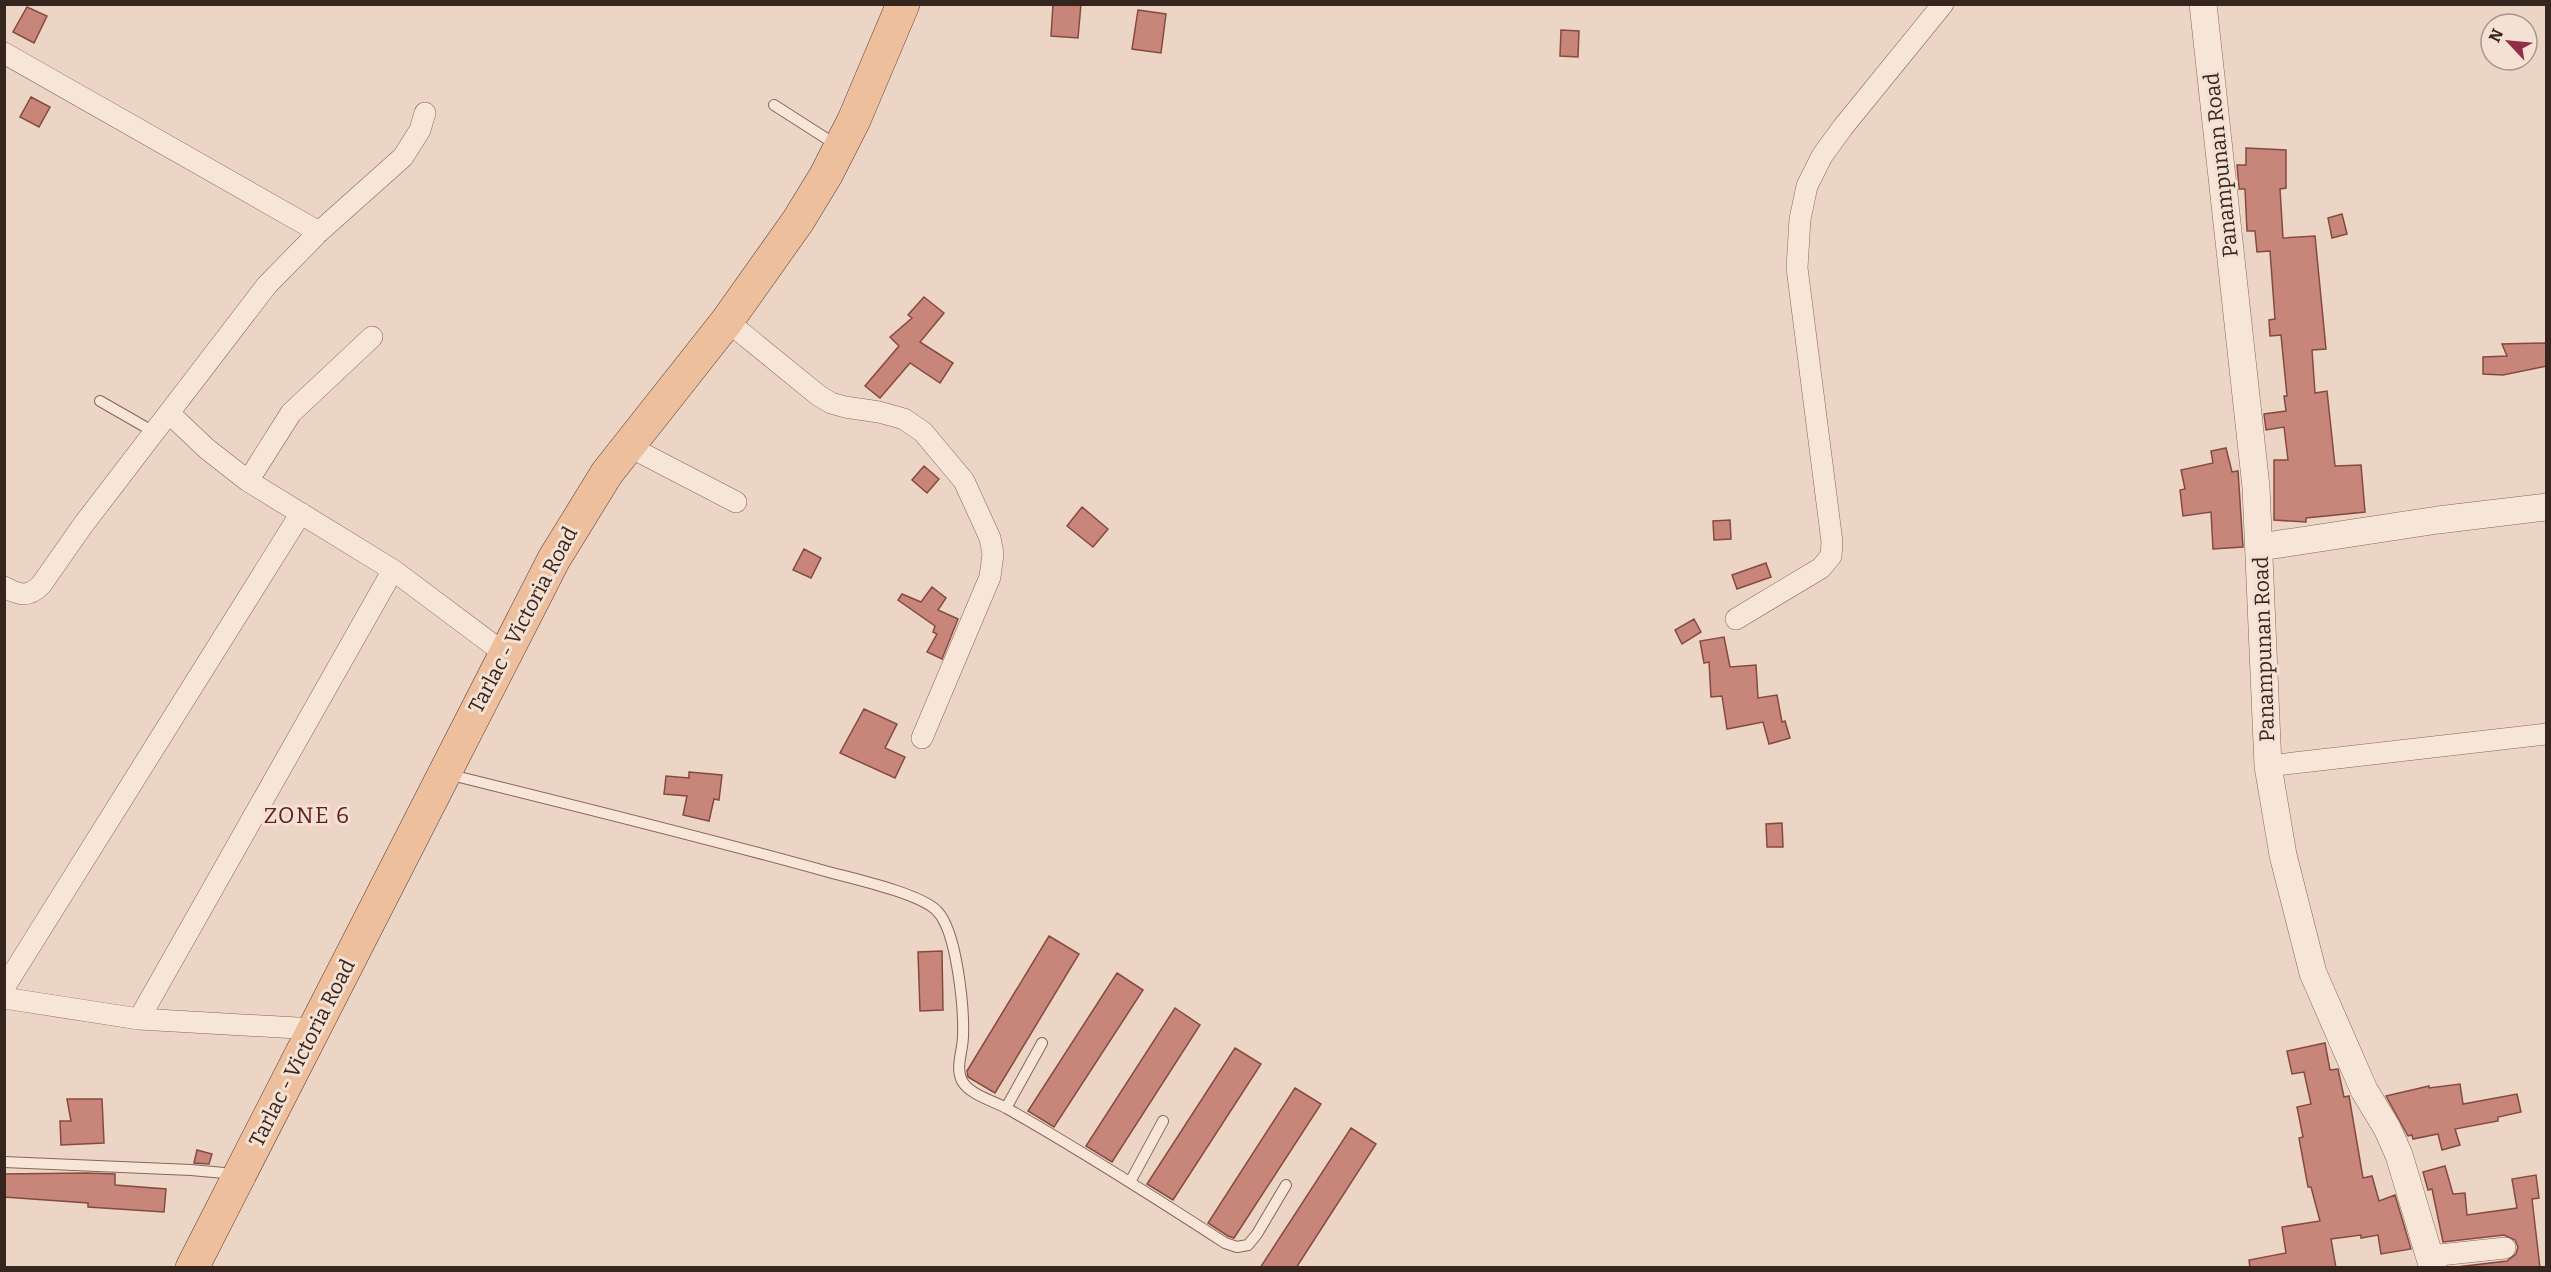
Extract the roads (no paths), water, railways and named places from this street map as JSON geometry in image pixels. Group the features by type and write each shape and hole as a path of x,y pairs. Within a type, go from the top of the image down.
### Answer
{"main road":[{"name":"Tarlac - Victoria Road","path":"192,1268 504,654 582,511 628,446 727,321 798,221 854,120 903,4"}],"street":[{"path":"1736,619 1821,568 1832,556 1797,268 1800,219 1807,186 1822,156 1943,4"},
{"name":"Panampunan Road","path":"2204,4 2256,488 2268,766 2283,855 2313,973 2364,1090 2387,1128 2399,1155 2432,1262"},
{"path":"4,53 319,232"},
{"path":"4,587 26,595 41,585 83,525 267,285 319,232 403,157 420,130 425,113"},
{"path":"727,321 831,403 904,419 922,432 952,464 964,481 990,538 993,554 990,577 922,738"},
{"path":"248,481 291,413 372,337"},
{"path":"169,413 207,449 248,481 393,570 504,654"},
{"path":"628,446 736,502"},
{"path":"2260,548 2438,519 2547,507"},
{"path":"4,988 301,513"},
{"path":"139,1019 393,570"},
{"path":"2268,766 2547,734"},
{"path":"4,998 139,1019 315,1029"},
{"path":"2432,1262 2505,1248"}],"lane":[{"path":"774,105 840,147"},
{"path":"100,401 154,432"},
{"path":"443,773 704,837 918,900 937,910 947,925 959,977 963,1037 959,1064 960,1078 967,1088 1006,1108 1130,1182 1225,1243 1237,1247 1248,1245 1257,1234 1286,1185"},
{"path":"1006,1108 1042,1043"},
{"path":"1130,1182 1163,1121"},
{"path":"4,1162 191,1170 241,1175"}],"district":[{"name":"ZONE 6","path":"307,815"}]}
